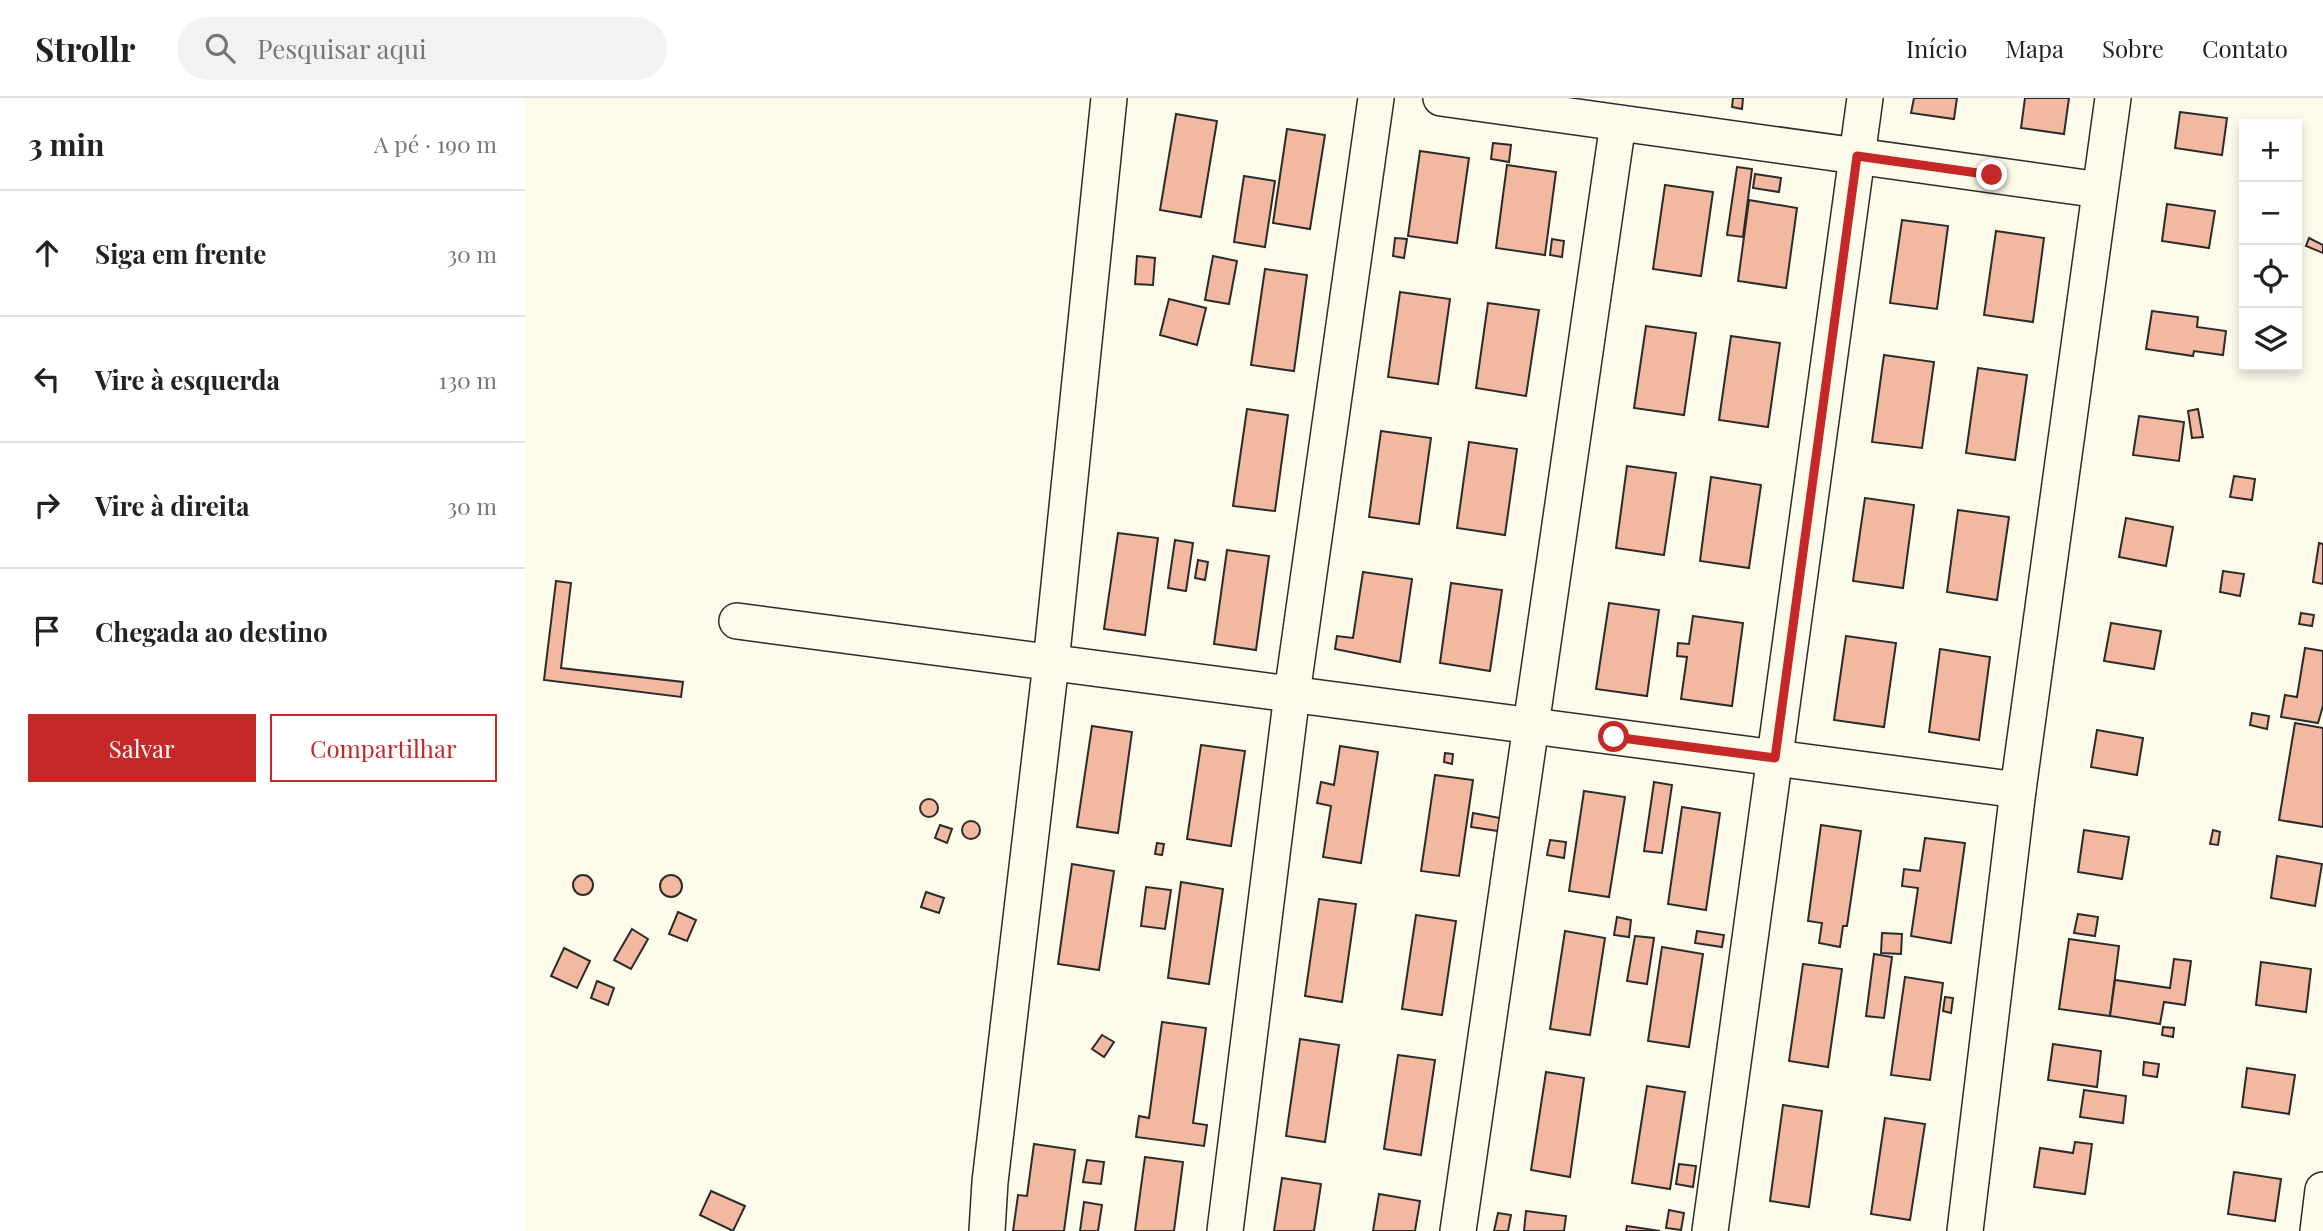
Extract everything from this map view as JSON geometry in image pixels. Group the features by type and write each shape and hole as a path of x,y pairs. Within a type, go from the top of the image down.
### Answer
{"street":[{"path":"987,1231 1051,663 1109,98"},
{"path":"1225,1231 1291,694 1376,98"},
{"path":"1441,98 2100,190"},
{"path":"1710,1231 1865,98"},
{"path":"1965,1231 2018,790 2113,98"},
{"path":"1458,1231 1618,123"},
{"path":"737,621 2018,790"},
{"path":"2318,1231 2323,1190"}],"building":[{"path":"1733,98 1743,98 1742,109 1732,107"},
{"path":"1914,98 1957,98 1954,119 1911,113"},
{"path":"2025,98 2069,98 2064,134 2021,128"},
{"path":"2180,112 2227,118 2222,155 2175,148"},
{"path":"1176,114 1217,121 1201,217 1160,210"},
{"path":"1287,129 1325,135 1310,229 1273,223"},
{"path":"1493,143 1511,145 1509,162 1491,159"},
{"path":"1420,151 1469,158 1457,243 1408,236"},
{"path":"1507,165 1556,172 1545,255 1496,248"},
{"path":"1737,167 1752,169 1743,237 1727,235"},
{"path":"1755,174 1781,178 1779,192 1753,188"},
{"path":"1244,176 1275,181 1265,247 1234,242"},
{"path":"1665,185 1713,192 1701,276 1653,269"},
{"path":"1749,200 1797,208 1786,288 1738,281"},
{"path":"2167,204 2215,211 2209,248 2162,241"},
{"path":"1902,220 1948,226 1937,309 1890,303"},
{"path":"1996,231 2044,238 2033,322 1984,315"},
{"path":"1395,238 1407,239 1404,258 1393,256"},
{"path":"2309,238 2323,245 2323,253 2306,246"},
{"path":"1552,239 1564,241 1562,257 1550,255"},
{"path":"1137,256 1155,258 1153,285 1135,284"},
{"path":"1213,256 1237,261 1229,304 1205,300"},
{"path":"1265,269 1307,275 1294,371 1251,365"},
{"path":"1400,292 1450,299 1438,384 1388,377"},
{"path":"1169,299 1206,308 1197,345 1160,335"},
{"path":"1488,303 1539,310 1526,396 1476,388"},
{"path":"2152,311 2198,317 2197,327 2226,331 2223,355 2194,351 2193,356 2146,349"},
{"path":"1646,326 1696,333 1684,415 1634,408"},
{"path":"1731,336 1780,343 1768,427 1719,420"},
{"path":"1884,355 1934,362 1922,448 1872,442"},
{"path":"1978,368 2027,375 2015,460 1966,453"},
{"path":"1247,409 1288,415 1275,511 1233,506"},
{"path":"2198,409 2203,437 2192,438 2188,411"},
{"path":"2139,416 2184,422 2179,461 2133,455"},
{"path":"1381,431 1431,438 1419,524 1369,517"},
{"path":"1469,442 1517,449 1505,535 1457,528"},
{"path":"1627,466 1676,473 1664,555 1616,548"},
{"path":"2234,476 2255,479 2252,500 2230,497"},
{"path":"1711,477 1761,485 1749,568 1700,561"},
{"path":"1865,498 1914,505 1903,588 1853,581"},
{"path":"1958,510 2009,517 1997,600 1947,592"},
{"path":"2126,518 2173,527 2166,566 2119,557"},
{"path":"1118,533 1158,538 1145,635 1104,629"},
{"path":"1175,540 1193,543 1186,591 1168,588"},
{"path":"2319,543 2323,544 2323,584 2313,582"},
{"path":"1227,550 1269,556 1256,650 1214,644"},
{"path":"1198,560 1208,562 1205,580 1195,578"},
{"path":"2223,571 2244,574 2240,596 2220,592"},
{"path":"1363,572 1412,579 1400,662 1335,649 1337,636 1353,638"},
{"path":"556,581 571,583 561,668 683,682 681,697 544,680"},
{"path":"1451,583 1502,590 1490,671 1440,663"},
{"path":"1609,603 1659,610 1647,696 1596,689"},
{"path":"2301,613 2314,615 2312,626 2299,624"},
{"path":"1693,616 1743,623 1732,706 1681,699 1687,657 1677,656 1678,643 1689,644"},
{"path":"2111,623 2161,631 2154,669 2104,661"},
{"path":"1846,636 1896,643 1884,727 1834,720"},
{"path":"2305,648 2323,651 2323,706 2318,723 2281,717 2285,695 2297,697"},
{"path":"1940,649 1990,657 1979,740 1929,732"},
{"path":"2252,713 2269,716 2267,729 2250,725"},
{"path":"2295,723 2323,728 2323,827 2279,820"},
{"path":"1092,726 1132,732 1118,833 1077,827"},
{"path":"2097,730 2143,738 2137,775 2091,767"},
{"path":"1201,745 1245,751 1231,846 1187,839"},
{"path":"1340,746 1378,752 1361,863 1323,857 1331,806 1317,803 1321,782 1334,785"},
{"path":"1445,753 1453,754 1452,764 1444,762"},
{"path":"1435,775 1473,780 1459,876 1421,871"},
{"path":"1654,782 1672,785 1662,853 1644,851"},
{"path":"1584,791 1625,797 1609,897 1569,891"},
{"path":"929,799 935,802 938,808 935,814 929,817 923,814 920,808 923,802"},
{"path":"1682,807 1720,813 1706,910 1668,904"},
{"path":"1473,813 1500,818 1498,831 1471,827"},
{"path":"967,821 975,821 980,830 978,837 967,839 962,834 962,826"},
{"path":"940,825 952,829 947,843 935,838"},
{"path":"1821,825 1861,831 1847,926 1843,926 1840,947 1819,943 1822,923 1808,921"},
{"path":"2084,830 2129,837 2122,879 2078,872"},
{"path":"2213,830 2220,832 2218,845 2210,844"},
{"path":"1925,838 1965,843 1951,943 1911,936 1918,888 1902,886 1904,869 1920,871"},
{"path":"1550,840 1566,842 1564,858 1547,855"},
{"path":"1157,843 1164,844 1162,855 1155,854"},
{"path":"2277,856 2322,864 2315,906 2271,898"},
{"path":"1072,864 1114,871 1099,970 1058,964"},
{"path":"583,875 590,878 593,885 590,892 583,895 576,892 573,885 576,878"},
{"path":"671,875 679,878 682,886 679,894 671,897 663,894 660,886 663,878"},
{"path":"1181,882 1223,889 1209,984 1168,978"},
{"path":"1146,887 1171,890 1165,929 1141,926"},
{"path":"926,892 944,898 939,913 921,907"},
{"path":"1319,899 1356,904 1342,1002 1305,996"},
{"path":"678,912 696,920 687,941 669,934"},
{"path":"2078,914 2098,917 2095,936 2074,933"},
{"path":"1416,915 1456,921 1442,1015 1402,1009"},
{"path":"1617,917 1631,920 1629,937 1614,935"},
{"path":"632,929 648,939 631,969 614,960"},
{"path":"1565,931 1605,938 1590,1035 1550,1029"},
{"path":"1697,931 1724,935 1722,947 1695,943"},
{"path":"1882,933 1902,934 1901,954 1881,953"},
{"path":"1635,936 1654,938 1647,984 1627,981"},
{"path":"2069,939 2119,946 2110,1016 2059,1009"},
{"path":"1662,947 1703,954 1689,1047 1648,1041"},
{"path":"564,948 590,961 577,988 551,976"},
{"path":"1874,954 1892,957 1884,1018 1866,1016"},
{"path":"2174,959 2191,961 2185,1005 2164,1002 2160,1024 2110,1016 2115,980 2170,988"},
{"path":"2261,962 2311,969 2306,1012 2256,1005"},
{"path":"1803,964 1842,969 1828,1067 1789,1061"},
{"path":"1905,977 1943,983 1930,1080 1891,1075"},
{"path":"597,981 614,988 608,1005 591,998"},
{"path":"1945,997 1953,998 1951,1013 1943,1011"},
{"path":"1162,1022 1206,1028 1193,1123 1207,1125 1204,1146 1136,1137 1139,1116 1149,1118"},
{"path":"2163,1027 2174,1028 2173,1037 2162,1035"},
{"path":"1102,1035 1114,1042 1104,1057 1092,1049"},
{"path":"1300,1039 1339,1045 1325,1142 1286,1136"},
{"path":"2053,1044 2101,1051 2097,1087 2048,1080"},
{"path":"1398,1055 1435,1060 1421,1155 1384,1149"},
{"path":"2144,1062 2159,1064 2157,1077 2143,1075"},
{"path":"2247,1068 2295,1075 2289,1114 2242,1107"},
{"path":"1546,1072 1584,1078 1570,1177 1531,1170"},
{"path":"1647,1086 1685,1092 1670,1189 1632,1183"},
{"path":"2084,1090 2126,1096 2123,1123 2080,1117"},
{"path":"1783,1105 1822,1111 1809,1207 1770,1201"},
{"path":"1885,1118 1925,1124 1910,1220 1871,1214"},
{"path":"2075,1142 2092,1144 2085,1194 2034,1187 2040,1148 2073,1153"},
{"path":"1034,1144 1075,1150 1064,1231 1013,1231 1018,1195 1027,1196"},
{"path":"1145,1157 1183,1162 1174,1231 1135,1231"},
{"path":"1087,1160 1104,1162 1101,1184 1083,1182"},
{"path":"1679,1164 1696,1166 1693,1187 1676,1184"},
{"path":"2234,1172 2281,1179 2275,1221 2228,1214"},
{"path":"1282,1178 1321,1184 1314,1231 1274,1231"},
{"path":"711,1191 745,1206 733,1231 700,1215"},
{"path":"1379,1194 1420,1201 1415,1231 1373,1231"},
{"path":"1084,1202 1102,1205 1098,1231 1080,1231"},
{"path":"1669,1210 1684,1213 1681,1230 1666,1228"},
{"path":"1526,1211 1566,1216 1564,1231 1524,1231"},
{"path":"1498,1213 1511,1215 1508,1231 1494,1231"},
{"path":"1627,1226 1660,1231 1626,1231"}],"route":[{"path":"1614,737 1775,758 1857,156 1992,175"}]}
